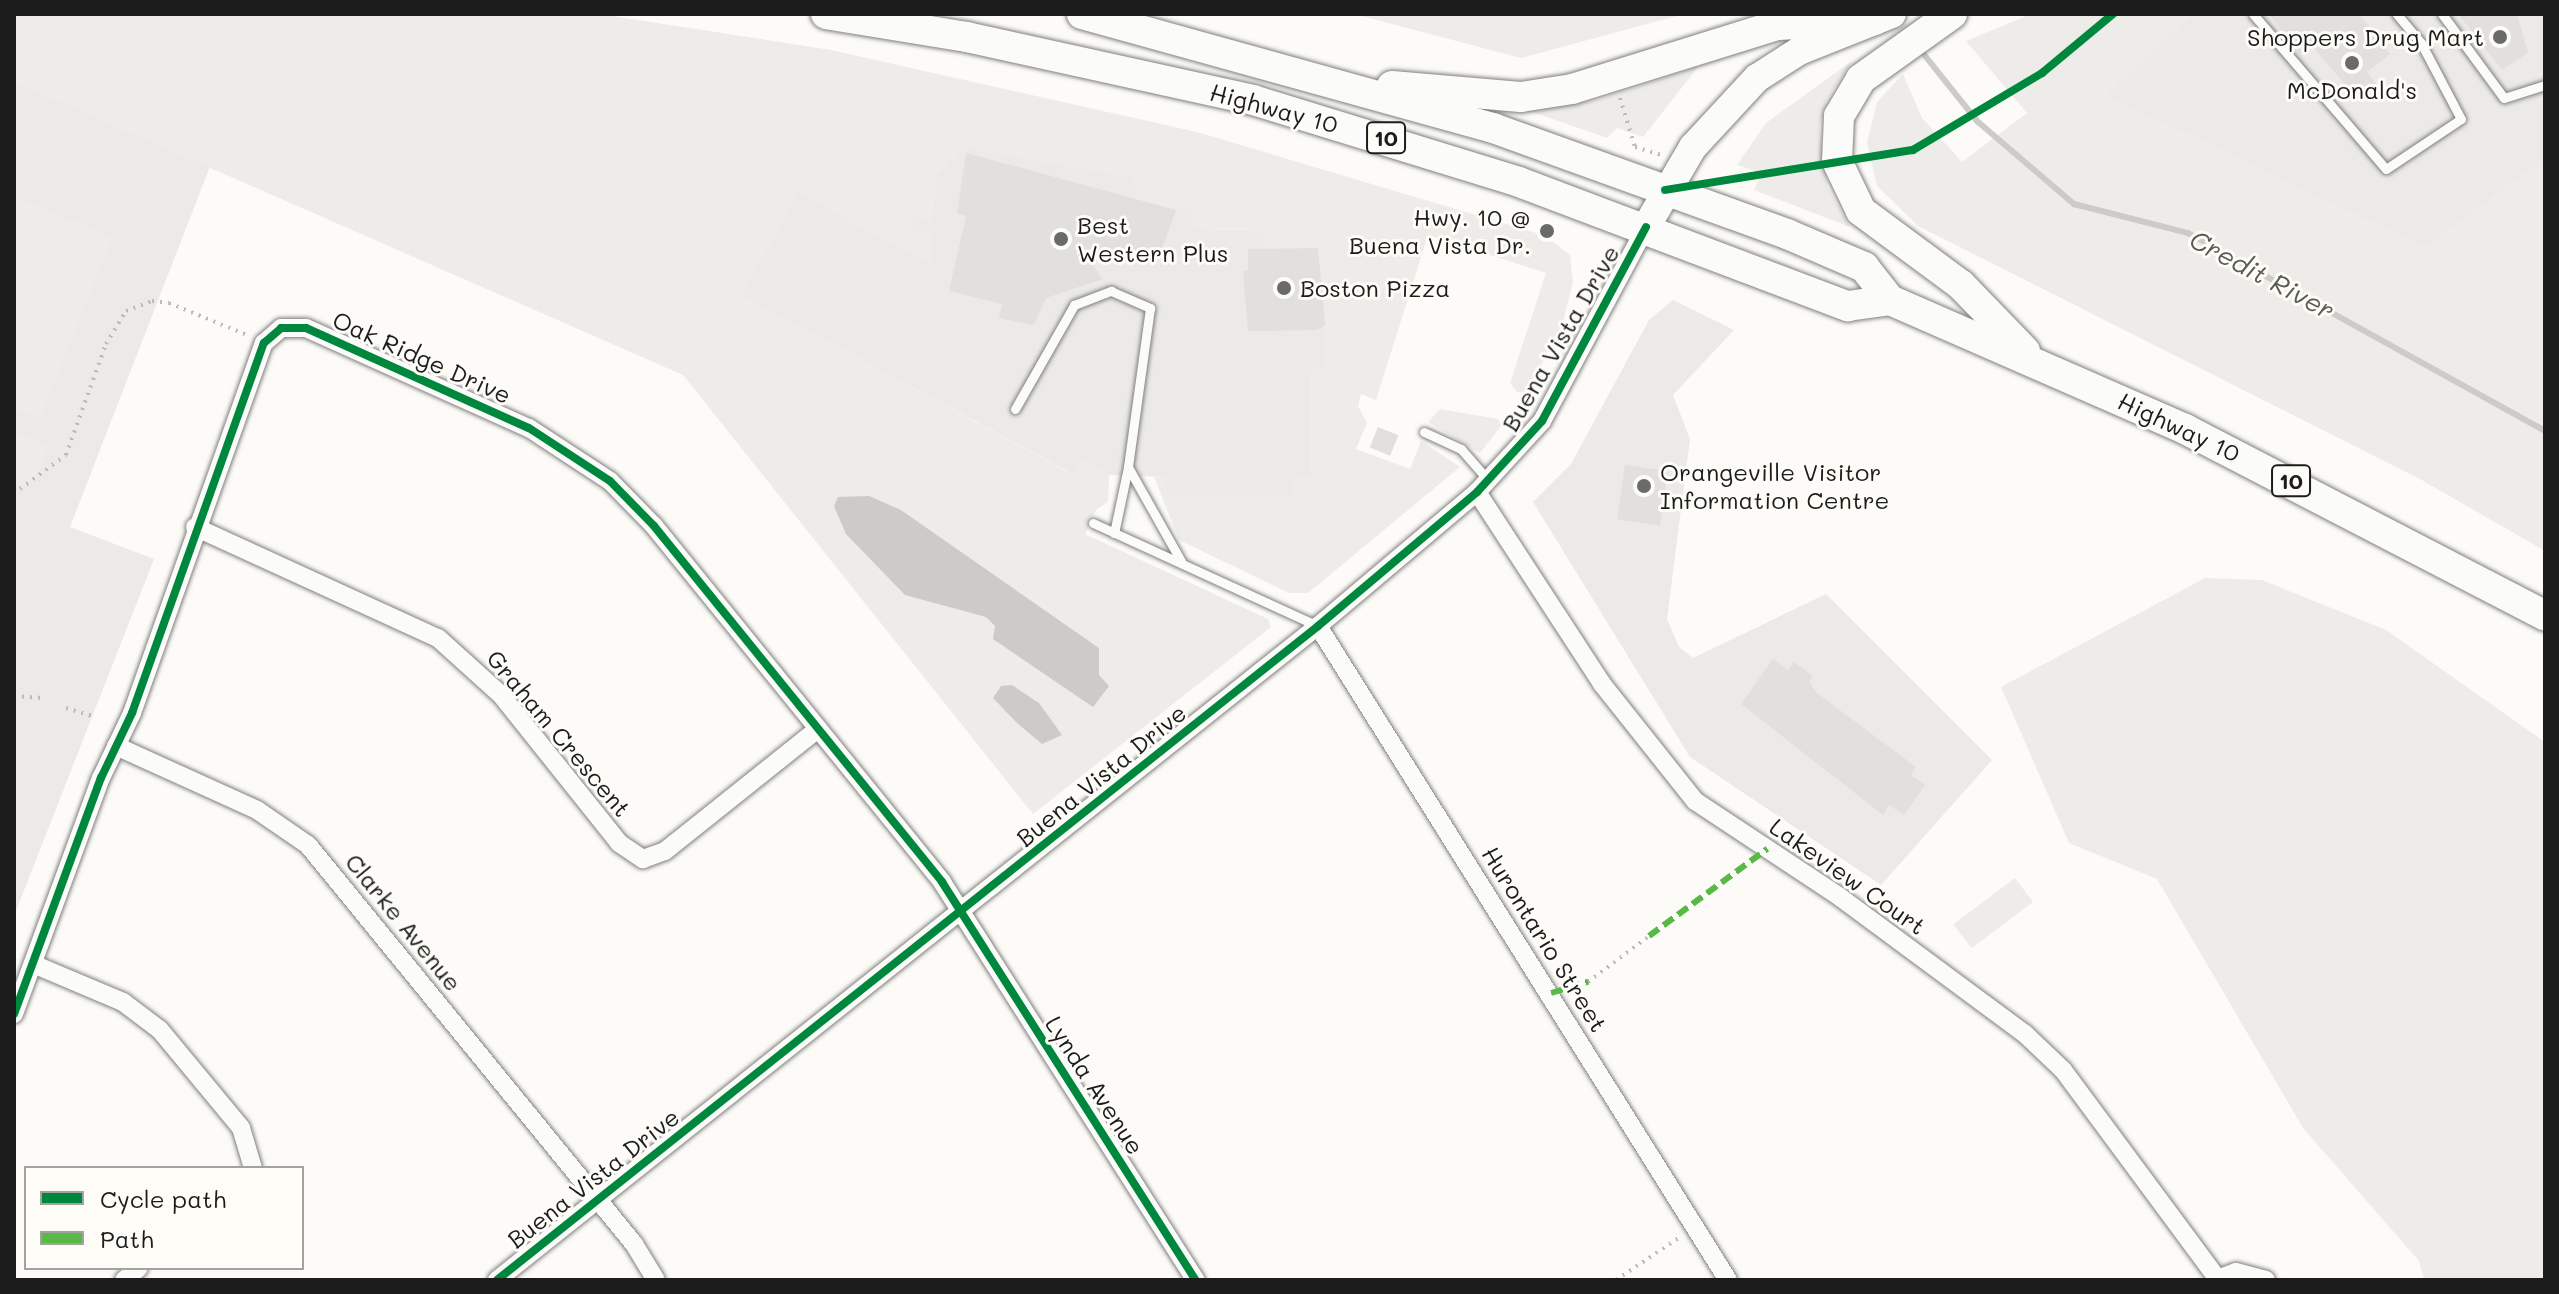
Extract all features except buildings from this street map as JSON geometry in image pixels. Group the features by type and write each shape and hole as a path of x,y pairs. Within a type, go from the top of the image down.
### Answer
{"highway":[{"name":"Highway 10","path":"826,14 967,37 1253,100 1411,146 1646,227 1848,306 1890,300"},
{"name":"Highway 10","path":"1082,14 1493,128 1864,267 1890,300 2032,358 2310,490 2545,616"},
{"path":"1328,82 1521,97 1614,77 1778,25 1883,17"},
{"path":"1941,23 1861,79 1846,100 1837,161 1861,211 1961,285 2032,358"}],"main road":[{"path":"1646,227 1683,162 1725,106 1757,78 1799,51 1883,17"}],"street":[{"name":"Buena Vista Drive","path":"497,1280 1318,626 1483,486 1542,421 1646,227"},
{"name":"Oak Ridge Drive","path":"14,1014 264,343 281,328 306,328 529,428 610,481 689,566 962,912"},
{"name":"Lakeview Court","path":"1483,486 1602,684 1685,790 2025,1034 2063,1070 2216,1279 2236,1272 2266,1280"},
{"name":"Graham Crescent","path":"195,527 390,612 468,661 619,843 643,859 665,851 818,729"},
{"name":"Hurontario Street","path":"1318,626 1728,1280"},
{"name":"Clarke Avenue","path":"116,746 247,805 308,845 596,1200 656,1280"},
{"name":"Lynda Avenue","path":"962,912 1196,1280"},
{"path":"33,964 123,1002 160,1030 241,1128 252,1166"}],"lane":[{"path":"2253,14 2386,169 2461,119 2421,43 2397,14"},
{"path":"2442,14 2504,98 2545,85"},
{"path":"1015,409 1074,305 1111,291 1150,308 1128,467 1114,533"},
{"path":"1424,432 1461,449 1483,486"},
{"path":"1128,467 1181,561"},
{"path":"1093,523 1318,626"}],"path":[{"path":"1614,77 1635,147 1683,162"},
{"path":"20,489 66,455 106,344 126,311 152,301 169,303 247,335"},
{"path":"14,696 43,698"},
{"path":"66,708 95,717"},
{"path":"1588,982 1649,936"},
{"path":"1616,1280 1695,1226"}],"shaded area":[{"path":"14,14 599,14 831,50 1197,132 1546,236 1570,255 1573,282 1563,322 1527,392 1517,392 1510,383 1546,273 1428,235 1376,400 1361,394 1358,406 1367,423 1356,449 1410,469 1421,441 1460,467 1308,593 1289,593 1179,540 1154,477 1166,477 1167,495 1292,495 1293,477 1310,477 1311,370 1325,369 1325,282 1265,249 1262,230 1194,229 1192,206 1176,210 1137,199 1133,178 966,148 936,177 933,224 916,216 908,224 916,233 932,232 931,265 798,193 742,295 1072,474 1081,459 1109,475 1108,502 1096,510 1085,534 1268,619 1271,627 1033,814 683,375 14,82","holes":["901,510 1099,648 1099,675 1109,686 995,626"]},
{"path":"1354,14 1684,14 1521,58"},
{"path":"2031,14 2192,14 2106,95 2425,248 2545,159 2545,551 2420,479 1918,226 1877,186 1867,142 1877,102 1903,74 1922,118 1962,162 2027,113 1966,41"},
{"path":"2192,14 2545,14 2545,159 2425,248 2105,95"},
{"path":"1852,61 1827,99 1819,127 1827,186 1850,227 1754,190 1762,173 1737,165 1766,123"},
{"path":"1698,67 1643,137 1617,128 1607,138 1521,108 1594,101"},
{"path":"14,82 211,164 70,527 154,559 14,916"},
{"path":"916,135 1145,161 1192,206 1194,229 1263,230 1325,282 1325,369 1311,370 1310,477 1293,495 1166,495 1166,477 1109,475 1081,460 1073,474 741,295 803,183"},
{"path":"14,197 113,237 40,419 14,408"},
{"path":"1673,300 1734,330 1673,395 1690,439 1667,619 1679,647 1693,658 1826,594 1992,760 1881,885 1690,757 1533,502 1571,464 1649,320"},
{"path":"1440,409 1498,419 1501,426 1480,453 1428,422"},
{"path":"14,432 49,445 37,478 18,488"},
{"path":"869,496 901,510 1099,648 1099,675 1109,686 1093,707 993,639 995,626 986,617 905,595 846,534 834,506 838,497"},
{"path":"2205,578 2262,580 2386,630 2545,742 2545,1280 2424,1280 2419,1261 2303,1128 2157,879 2069,843 2001,687"},
{"path":"1012,685 1039,703 1062,735 1042,744 1017,723 993,698 1001,686"},
{"path":"2015,878 2033,902 1972,948 1954,924"}],"waterway":[{"name":"Credit River","path":"1918,47 1977,121 2074,204 2188,233 2545,431"}],"marked path":[{"path":"1649,936 1767,849"},
{"path":"1551,993 1588,982"}],"cycle path":[{"path":"1665,190 1913,150 2042,73 2113,14"},
{"path":"497,1280 1318,626 1477,492 1542,421 1646,227"},
{"path":"14,1014 101,778 132,713 264,343 281,328 306,328 529,428 610,481 654,526 942,882 1196,1280"}],"place":[{"name":"Shoppers Drug Mart","path":"2500,37"},
{"name":"McDonald's","path":"2352,63"},
{"name":"Hwy. 10 @ Buena Vista Dr.","path":"1547,231"},
{"name":"Best Western Plus","path":"1061,239"},
{"name":"Boston Pizza","path":"1284,288"},
{"name":"Orangeville Visitor Information Centre","path":"1644,486"}]}
